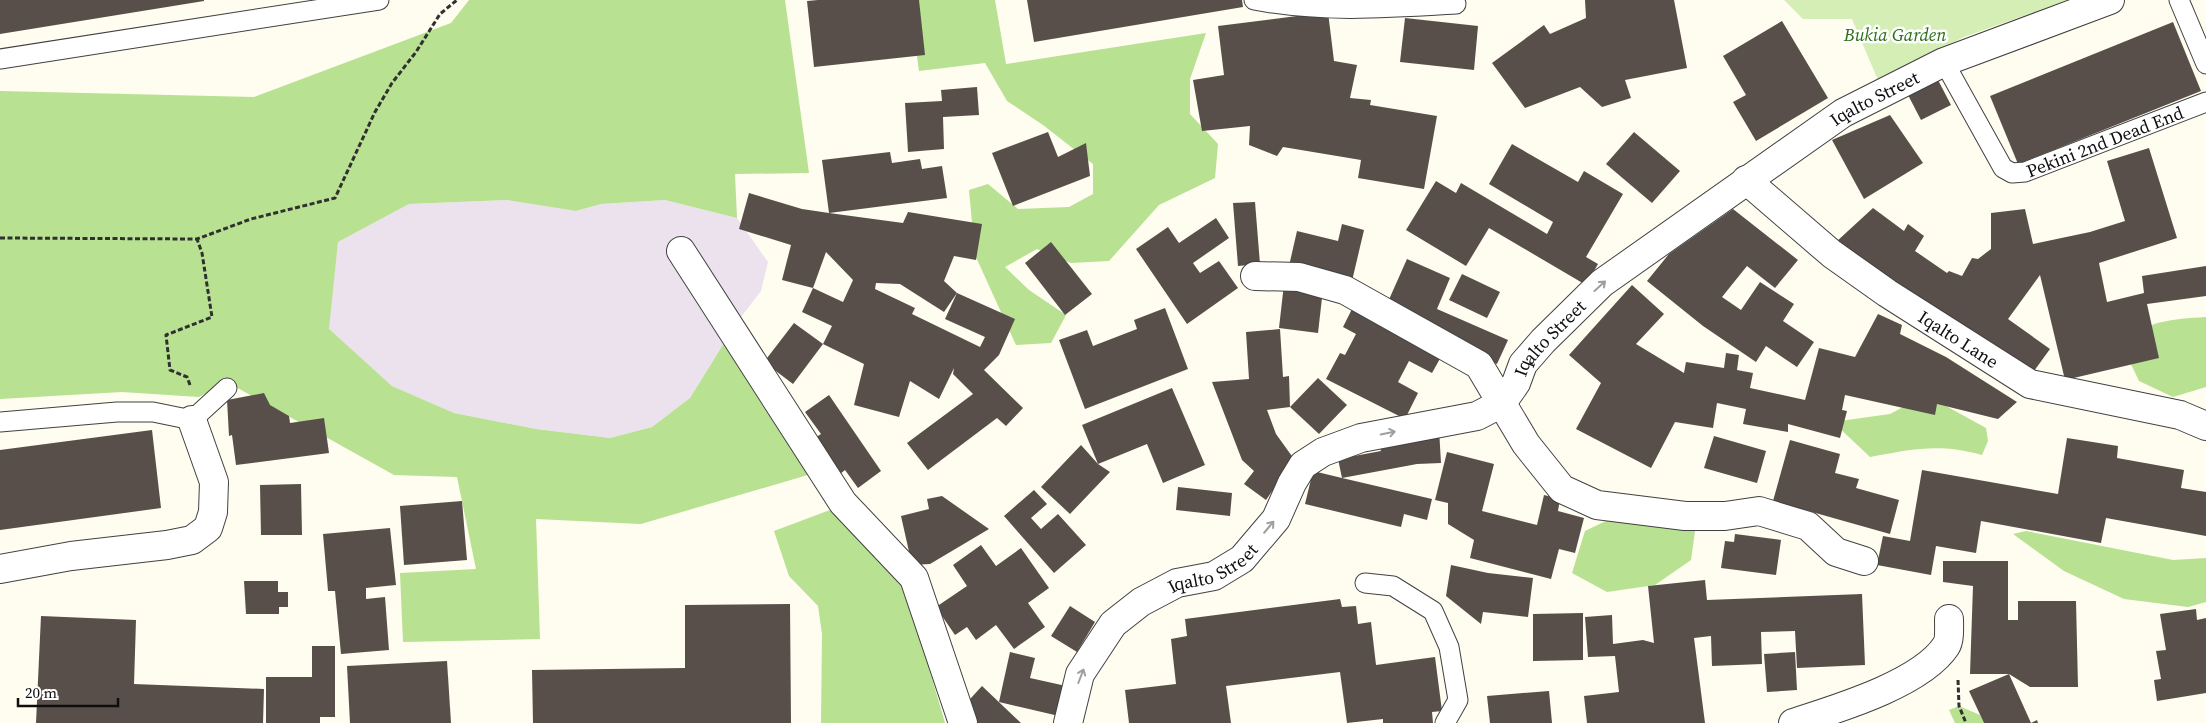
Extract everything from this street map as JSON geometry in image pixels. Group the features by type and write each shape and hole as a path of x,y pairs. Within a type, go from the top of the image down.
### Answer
{"street":[{"name":"Iqalto Street","path":"1068,723 1080,674 1113,624 1141,602 1177,583 1214,576 1242,559 1276,519 1292,483 1303,465 1323,452 1361,438 1477,416 1502,403 1516,383 1524,364 1543,341 1602,283 1843,113 1944,62 2110,0"},
{"name":"Iqalto Lane","path":"1742,183 1840,260 1887,293 2030,384 2180,415 2206,426"},
{"path":"681,251 843,503 914,578 963,723"},
{"path":"1255,276 1299,277 1346,290 1478,366 1526,444 1562,489 1597,505 1685,516 1725,516 1759,512 1808,526 1836,552 1864,561"},
{"path":"0,569 72,556 167,545 192,540 208,528 213,512 214,482 192,420"},
{"path":"1793,723 1849,705 1925,668 1948,644 1949,619"}],"lane":[{"path":"0,59 379,0"},
{"path":"1254,0 1288,6 1367,9 1456,4"},
{"path":"2179,0 2206,64"},
{"name":"Pekini 2nd Dead End","path":"1944,62 2004,168 2012,173 2025,172 2206,102"},
{"path":"0,422 117,412 152,412 192,420 227,388"},
{"path":"1365,582 1393,586 1433,611 1449,648 1458,700 1445,723"}],"path":[{"path":"0,238 197,239 251,219 335,198 375,112 392,83 416,52 440,14 456,0"},
{"path":"192,420 190,384 187,376 170,370 166,335 212,317 202,253 197,239"},
{"path":"1958,706 1966,723"}],"shaded area":[{"path":"507,200 576,211 601,204 665,200 737,218 768,262 761,291 738,321 690,398 652,427 610,438 536,429 454,413 392,386 328,329 338,242 409,204"}],"green space":[{"path":"469,0 785,0 809,173 735,174 737,218 665,200 601,204 576,211 507,200 409,204 338,242 329,329 392,386 454,413 536,429 610,438 652,427 690,398 726,340 811,474 641,524 536,519 540,639 403,642 400,573 476,569 457,477 394,475 227,382 199,397 122,392 0,399 0,91 254,97 451,23"},
{"path":"909,0 995,0 1006,64 1206,33 1190,79 1190,114 1218,144 1215,178 1159,205 1109,261 1071,263 1037,249 1005,267 1029,290 1066,315 1051,343 1016,345 975,255 969,190 988,184 1018,209 1069,207 1093,194 1093,164 1043,125 1007,101 985,63 919,71"},
{"name":"Bukia Garden","path":"1784,0 2068,0 1964,37 1878,80 1852,19 1803,19"},
{"path":"2206,317 2206,387 2173,397 2139,381 2120,341 2141,329 2161,322"},
{"path":"1926,395 1986,428 1988,441 1982,455 1953,449 1926,448 1870,457 1833,422 1890,414"},
{"path":"830,510 903,579 945,723 821,723 822,634 818,606 789,576 774,531"},
{"path":"1610,519 1652,523 1695,531 1691,560 1655,585 1607,592 1572,573 1585,531"},
{"path":"2026,531 2173,560 2206,558 2206,602 2188,607 2124,599 2064,571 2013,534"},
{"path":"1959,706 1980,715 1984,723 1955,723 1949,710"}],"building":[{"path":"0,0 204,0 204,1 0,34"},
{"path":"919,0 925,55 814,67 807,1"},
{"path":"1027,0 1242,0 1243,7 1034,42"},
{"path":"1585,0 1674,0 1687,68 1625,80 1631,98 1602,107 1580,87 1525,108 1492,63 1544,25 1550,34 1586,18"},
{"path":"1328,12 1334,61 1357,65 1350,98 1371,100 1370,105 1437,116 1424,189 1358,178 1361,160 1283,147 1277,156 1249,145 1250,126 1202,131 1193,80 1224,75 1218,26"},
{"path":"1405,18 1478,26 1474,70 1400,62"},
{"path":"1782,21 1828,98 1756,141 1733,102 1746,95 1723,56"},
{"path":"2173,22 2201,91 2018,164 1990,96"},
{"path":"1938,80 1951,105 1921,120 1908,95"},
{"path":"977,87 979,115 943,117 944,149 908,152 905,103 942,101 941,90"},
{"path":"1890,115 1923,163 1864,199 1832,140"},
{"path":"1048,132 1058,157 1086,143 1090,176 1013,206 992,153"},
{"path":"1634,132 1680,171 1652,203 1606,164"},
{"path":"1512,144 1578,182 1584,171 1623,194 1586,257 1598,264 1586,285 1489,228 1466,266 1406,230 1436,181 1456,193 1461,183 1547,234 1553,222 1489,184"},
{"path":"2149,148 2177,238 2099,263 2107,302 2144,293 2142,276 2206,266 2206,296 2147,304 2159,358 2065,380 2040,275 2008,319 2050,349 2029,378 1836,242 1873,208 1904,231 1908,224 1924,236 1915,251 1947,273 1949,271 1962,276 1972,258 1978,259 1991,249 1991,213 2025,209 2033,244 2090,232 2125,221 2107,161"},
{"path":"890,152 892,163 920,159 922,169 942,166 947,198 829,213 822,160"},
{"path":"749,193 802,209 903,223 908,212 982,224 976,260 954,256 944,281 957,293 1015,319 999,355 984,370 1023,408 1006,426 997,418 928,470 907,443 973,394 953,374 954,368 939,399 910,381 899,417 854,405 864,364 823,344 832,326 802,312 813,288 782,280 791,245 739,229","holes":["826,252 853,280 843,302 813,288","876,283 900,284 944,312 957,293 945,319 985,337 980,347 912,314 915,308 875,289"]},
{"path":"1255,202 1260,264 1238,266 1233,203"},
{"path":"1733,209 1798,260 1775,288 1747,266 1722,297 1741,310 1760,282 1794,304 1783,321 1814,342 1797,367 1766,346 1756,362 1703,326 1647,281 1669,254"},
{"path":"1216,218 1229,238 1193,263 1200,273 1219,261 1238,288 1187,324 1136,249 1168,227 1179,243"},
{"path":"1342,224 1364,230 1352,281 1289,266 1297,231 1338,241"},
{"path":"1051,242 1092,294 1065,315 1025,263"},
{"path":"1407,259 1450,278 1437,309 1508,340 1497,364 1426,333 1387,304"},
{"path":"1462,274 1500,292 1487,318 1449,300"},
{"path":"1284,284 1323,289 1318,333 1279,328"},
{"path":"1632,285 1664,314 1636,344 1684,373 1686,362 1724,368 1726,353 1739,355 1737,370 1753,373 1750,388 1805,400 1819,348 1855,357 1878,314 1902,325 1900,334 1946,357 2017,402 1998,419 1937,404 1935,415 1845,395 1842,410 1847,411 1840,438 1788,424 1788,432 1743,424 1746,409 1717,403 1713,428 1675,422 1651,468 1576,429 1601,383 1569,355"},
{"path":"1165,308 1188,369 1085,409 1059,340 1087,330 1093,346 1137,329 1134,320"},
{"path":"1352,309 1442,355 1432,373 1409,361 1398,382 1418,393 1405,419 1326,379 1340,353 1345,355 1356,334 1343,327"},
{"path":"794,323 823,344 793,384 764,362"},
{"path":"1280,329 1283,377 1289,376 1290,407 1267,410 1276,434 1294,459 1266,500 1244,484 1254,471 1242,460 1212,382 1249,379 1246,332"},
{"path":"1318,378 1347,405 1319,434 1290,407"},
{"path":"1172,388 1205,465 1163,483 1147,444 1098,464 1082,425"},
{"path":"264,393 270,405 289,416 290,423 324,418 329,453 236,465 232,435 229,436 227,400"},
{"path":"829,395 881,471 858,488 845,470 840,474 815,438 821,434 805,412"},
{"path":"1439,429 1441,463 1417,464 1342,478 1338,459 1381,451 1380,448"},
{"path":"152,430 161,508 0,530 0,450"},
{"path":"1714,436 1766,451 1757,483 1704,468"},
{"path":"2067,438 2118,446 2117,458 2184,470 2181,488 2206,492 2206,536 2106,518 2101,543 1981,521 1976,553 1936,546 1931,575 1877,565 1883,536 1910,541 1922,470 2058,494"},
{"path":"1790,440 1840,454 1835,473 1859,479 1856,488 1899,500 1890,534 1773,501"},
{"path":"1081,445 1098,464 1110,472 1070,514 1041,487"},
{"path":"1447,452 1494,464 1482,511 1537,525 1544,495 1560,499 1558,511 1584,518 1575,553 1559,549 1551,579 1470,558 1474,540 1448,524 1448,503 1435,500"},
{"path":"1313,471 1432,499 1427,520 1404,514 1401,527 1305,504"},
{"path":"301,484 302,535 261,535 260,485"},
{"path":"1178,487 1232,493 1230,516 1176,510"},
{"path":"1034,490 1047,504 1031,518 1041,529 1058,514 1086,545 1054,573 1004,516"},
{"path":"942,496 989,529 930,564 912,565 901,516 929,509 927,499"},
{"path":"462,501 467,560 404,565 400,506"},
{"path":"390,528 396,585 366,588 366,599 385,597 389,650 341,654 335,591 328,591 323,534"},
{"path":"1735,534 1781,540 1776,575 1721,568 1725,541 1734,542"},
{"path":"981,545 996,566 1021,548 1049,588 1028,603 1045,627 1014,649 996,625 976,640 967,627 955,635 936,607 967,586 953,565"},
{"path":"1943,561 2008,561 2008,620 2018,620 2018,601 2076,601 2078,687 2030,687 2009,674 1970,674 1973,586 1943,582"},
{"path":"1451,565 1488,573 1533,578 1528,617 1483,612 1481,624 1446,596"},
{"path":"1705,580 1707,600 1862,594 1865,665 1797,668 1795,631 1761,632 1762,664 1712,666 1711,636 1694,638 1705,723 1587,723 1584,696 1619,692 1615,656 1588,657 1585,617 1612,615 1613,644 1643,640 1654,643 1648,586"},
{"path":"244,581 278,581 278,592 288,592 288,607 279,607 279,614 246,614"},
{"path":"1340,599 1342,607 1356,606 1358,624 1371,622 1376,665 1435,657 1442,711 1432,712 1433,723 1383,723 1383,719 1347,723 1340,672 1226,686 1231,723 1129,723 1125,690 1176,684 1171,639 1187,636 1185,619"},
{"path":"790,604 791,723 533,723 532,670 685,668 685,605"},
{"path":"1070,606 1095,622 1077,652 1051,636"},
{"path":"2196,609 2197,620 2206,618 2206,693 2157,701 2154,680 2161,679 2156,651 2166,650 2160,614"},
{"path":"1583,613 1583,660 1533,661 1533,614"},
{"path":"41,616 136,620 134,684 264,689 263,723 36,723"},
{"path":"312,646 335,646 335,717 320,717 320,723 266,723 266,677 312,677"},
{"path":"1010,652 1035,658 1030,678 1066,686 1059,716 999,702"},
{"path":"1795,652 1797,690 1767,692 1764,654"},
{"path":"447,661 451,723 350,723 347,666"},
{"path":"2009,674 2031,723 1984,723 1969,691"},
{"path":"982,686 1021,723 973,723 960,710"},
{"path":"1549,691 1552,723 1490,723 1487,696"}]}
